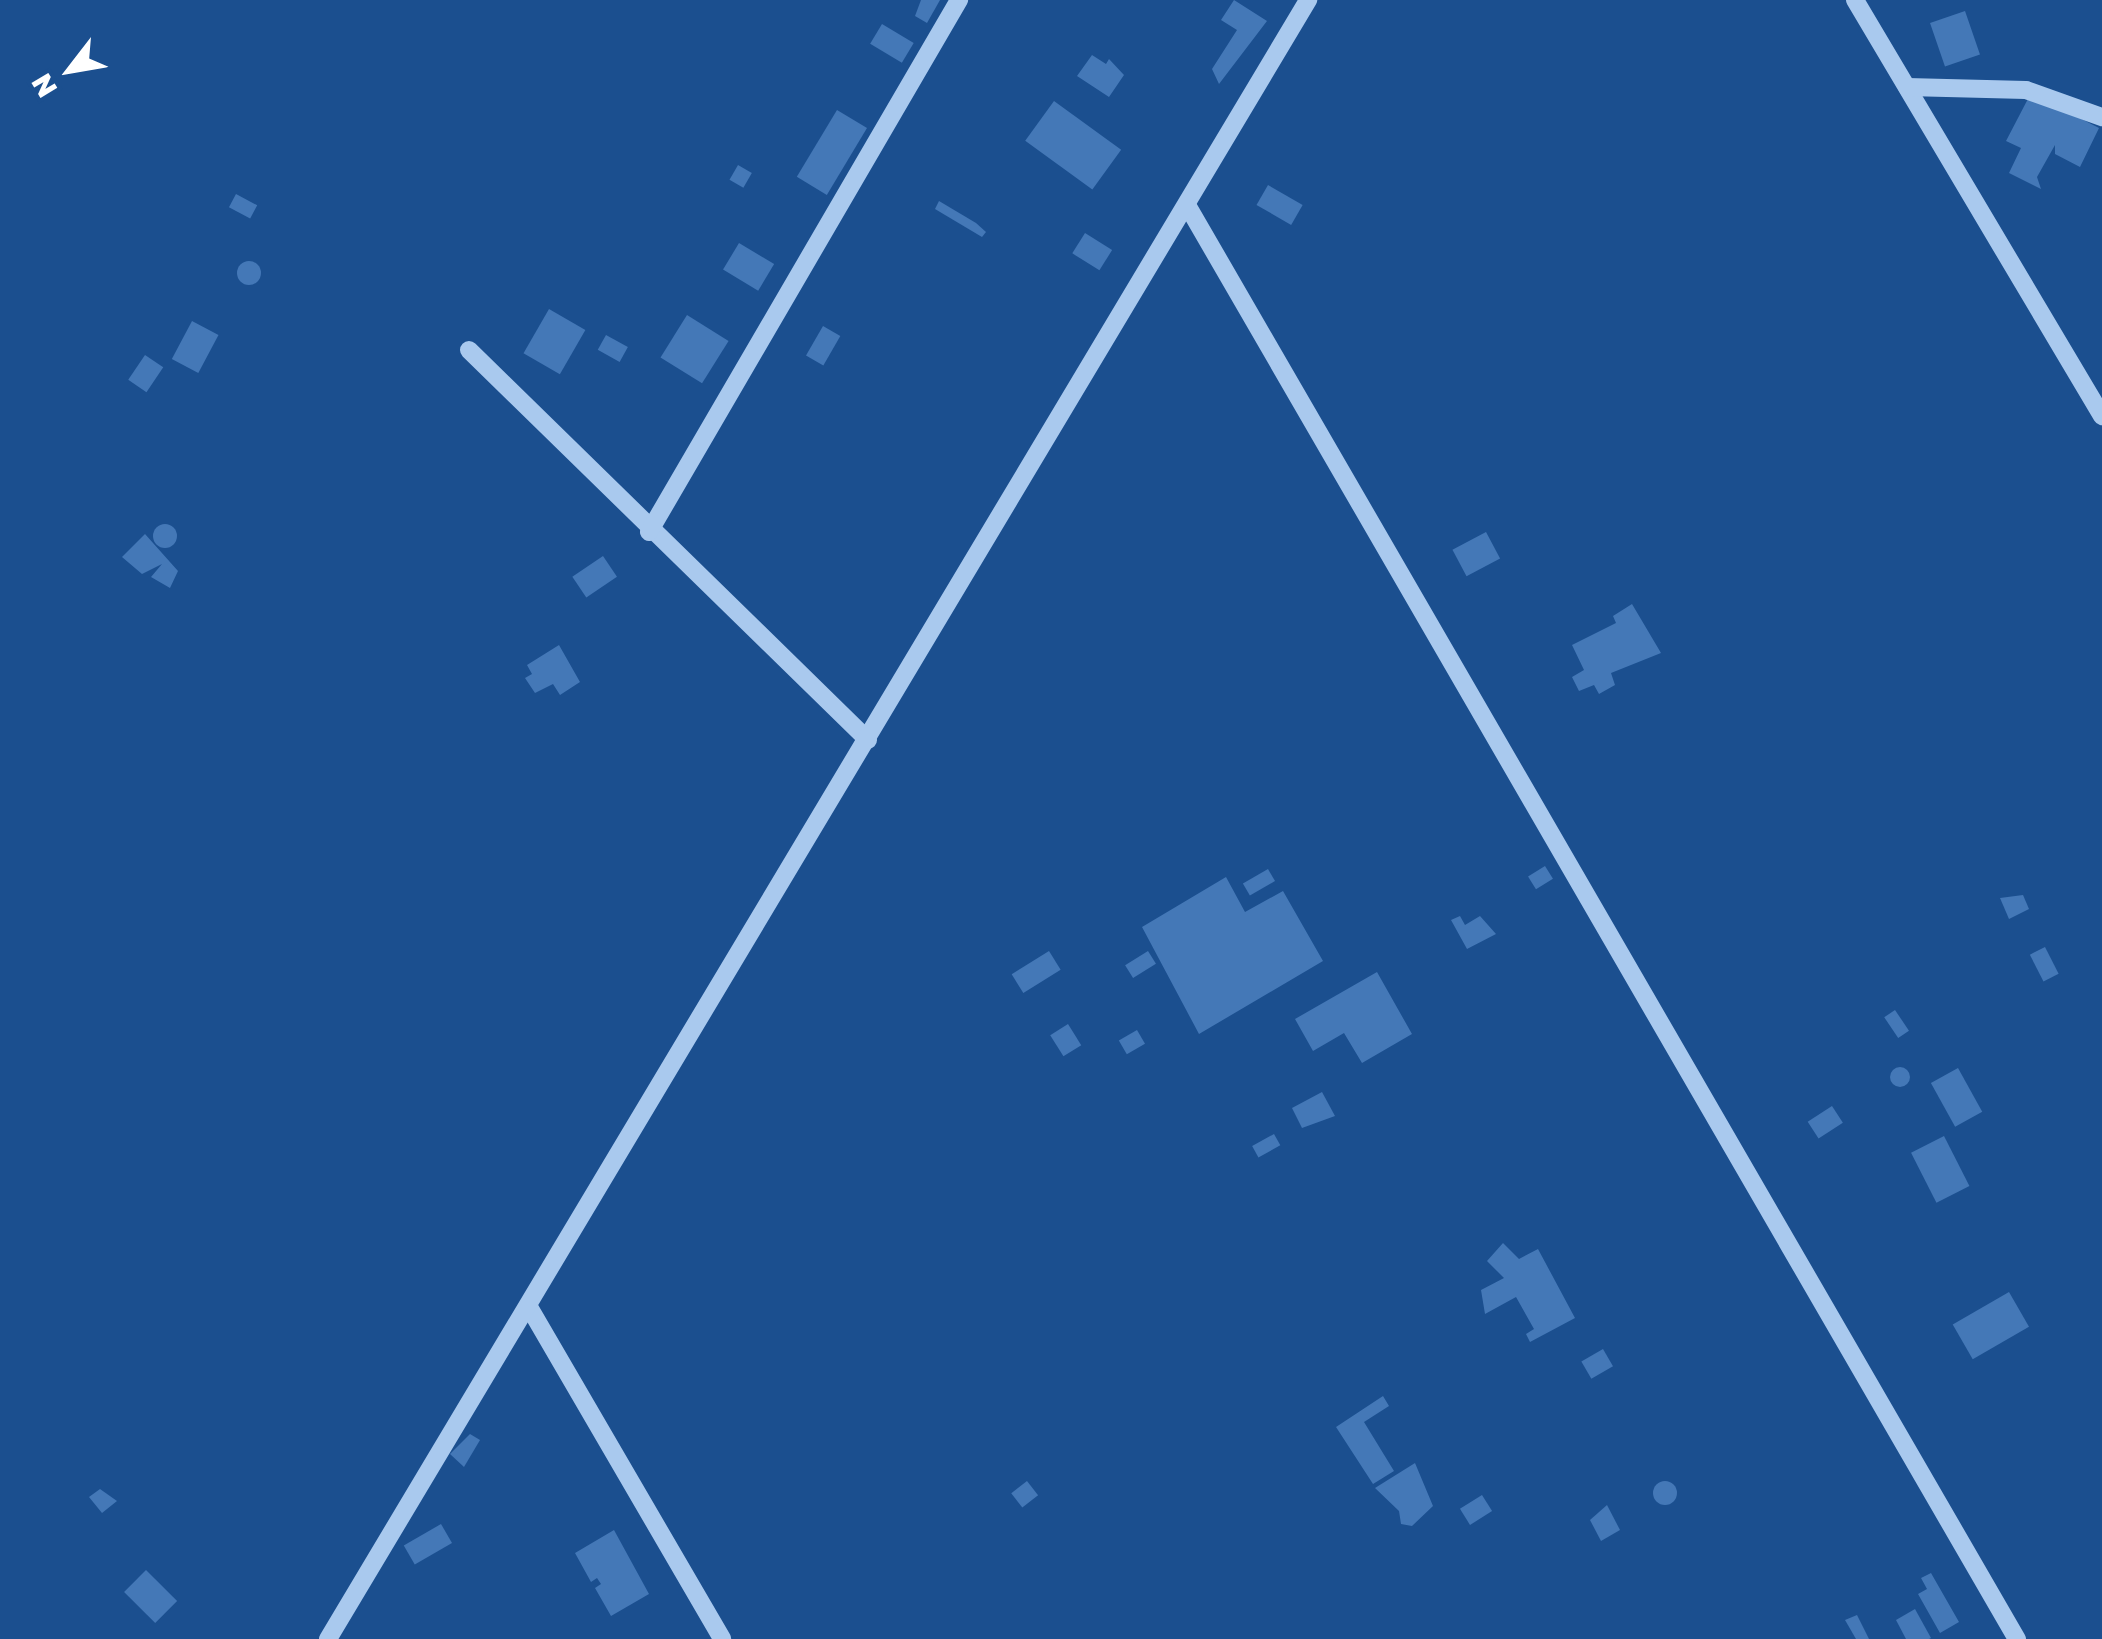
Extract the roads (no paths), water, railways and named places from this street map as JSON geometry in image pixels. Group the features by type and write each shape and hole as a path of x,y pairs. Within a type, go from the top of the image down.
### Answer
{"street":[{"path":"649,532 959,0"},
{"path":"328,1639 1308,0"},
{"path":"1856,0 2102,416"},
{"path":"1907,87 2026,90 2102,117"},
{"path":"1187,206 2017,1639"},
{"path":"468,350 649,532 868,740"},
{"path":"528,1307 722,1639"}]}
